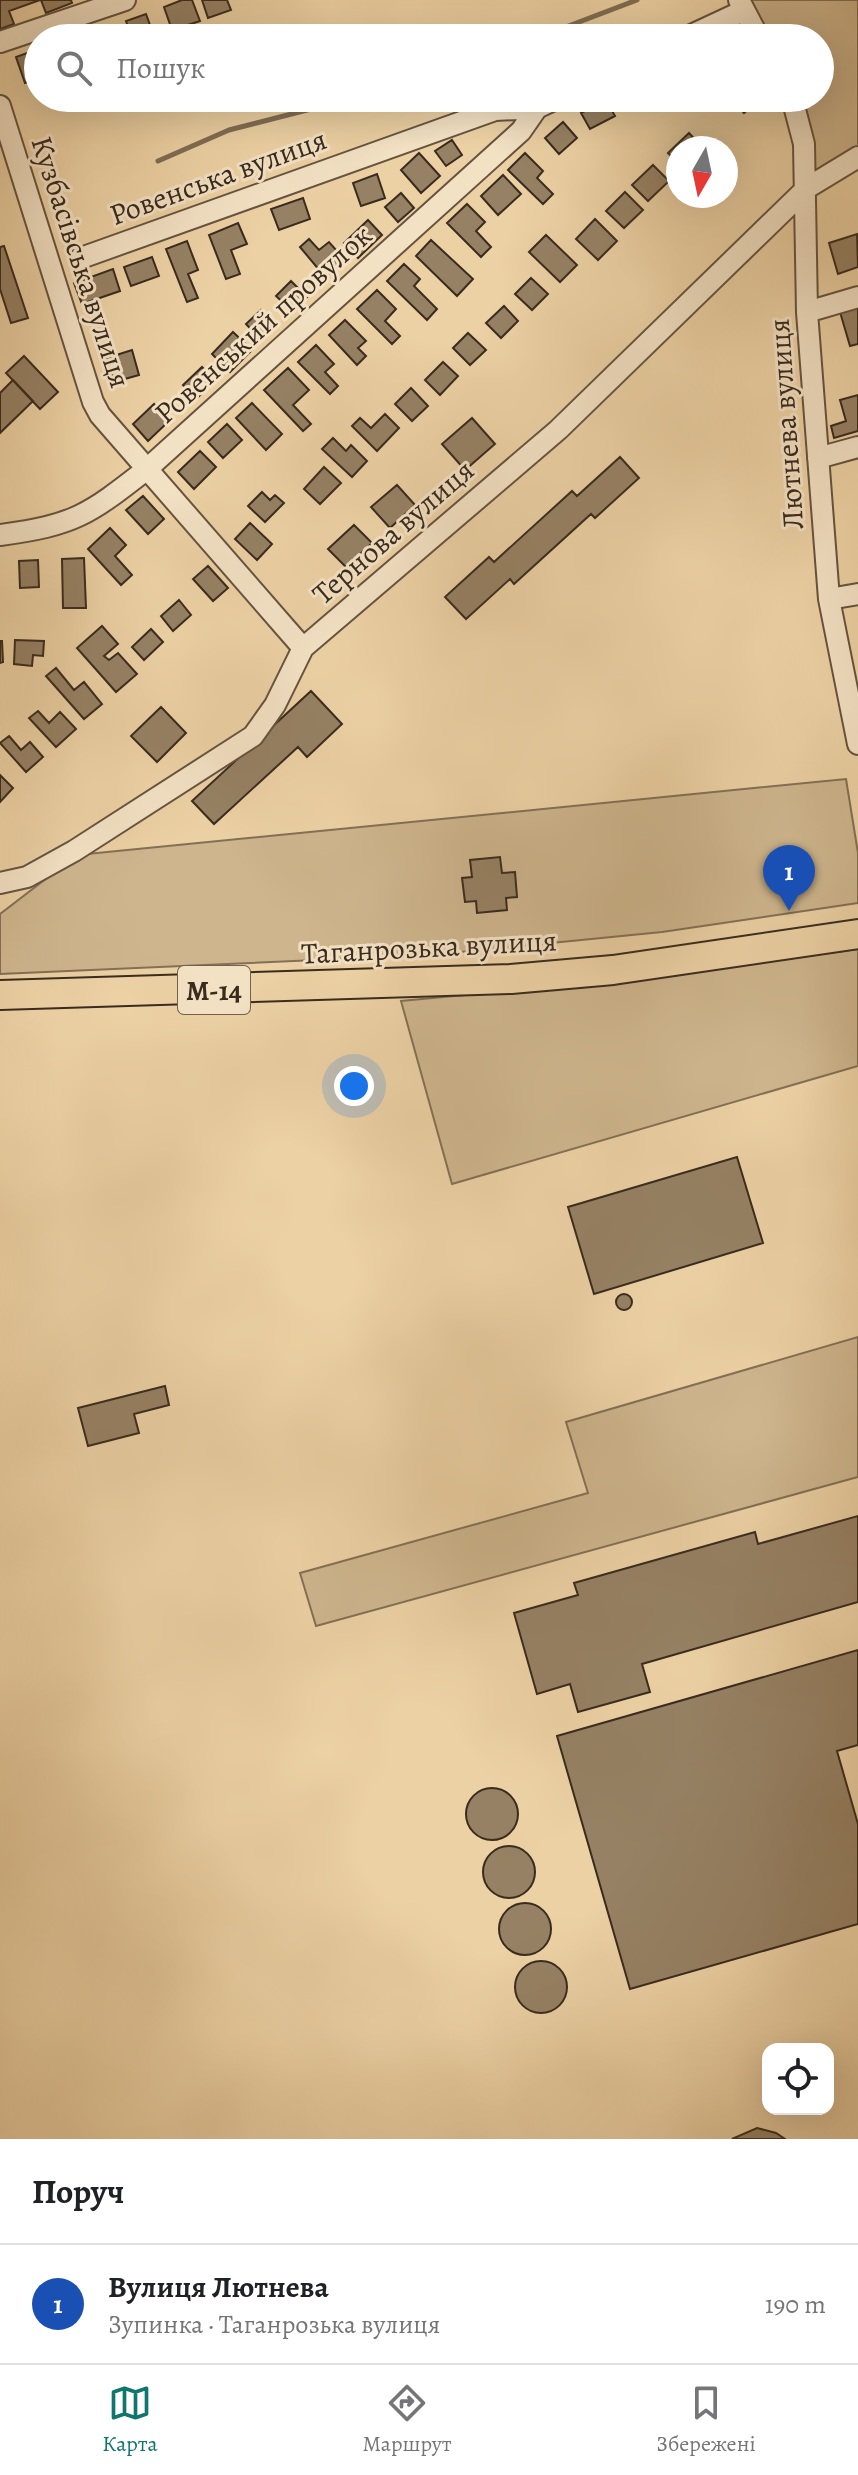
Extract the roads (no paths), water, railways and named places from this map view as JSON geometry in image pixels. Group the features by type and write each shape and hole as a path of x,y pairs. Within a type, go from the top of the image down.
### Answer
{"highway":[{"name":"Таганрозька вулиця","path":"0,995 511,979 613,970 858,934"}],"street":[{"path":"54,24 125,0"},
{"path":"710,24 741,6 751,24"},
{"path":"0,42 24,34"},
{"name":"Кузбасівська вулиця","path":"0,106 93,402 147,469 303,648"},
{"name":"Ровенська вулиця","path":"81,258 489,112"},
{"name":"Ровенський провулок","path":"0,535 46,529 81,517 147,469 521,131 534,112"},
{"name":"Лютнева вулиця","path":"796,112 804,144 807,312 829,599 858,744"},
{"name":"Тернова вулиця","path":"0,883 27,877 74,851 253,736 275,705 303,648 558,430 807,188 858,157"},
{"path":"807,312 858,297"},
{"path":"818,458 858,447"},
{"path":"829,599 858,594"}],"waterway":[{"path":"574,24 637,0"},
{"path":"158,161 229,130 299,112"}],"place":[{"name":"Вулиця Лютнева","path":"789,911"}]}
